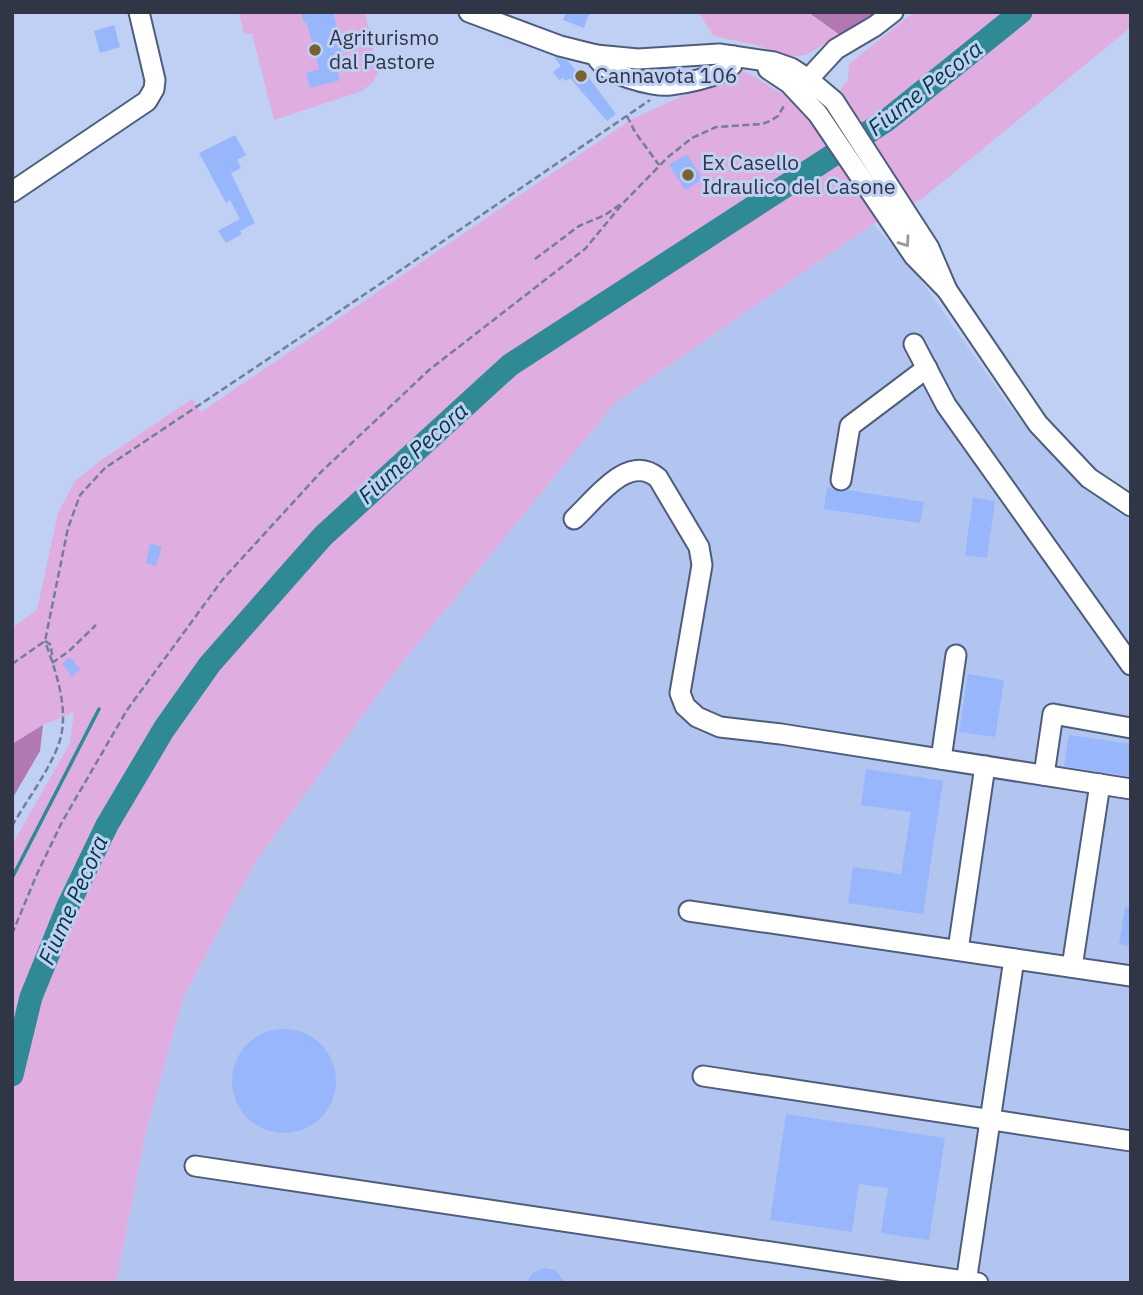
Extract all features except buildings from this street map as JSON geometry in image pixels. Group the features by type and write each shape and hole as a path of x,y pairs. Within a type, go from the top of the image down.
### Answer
{"street":[{"path":"12,192 147,101 154,89 155,80 139,12"},
{"path":"470,12 559,46 596,55 638,59 701,54 741,57 771,71 826,108 886,179 929,248 947,290"},
{"path":"797,88 836,49 893,12"},
{"path":"596,55 598,62 611,71 661,85 725,71 741,57"},
{"path":"826,108 868,189 914,256 947,290 1038,424 1089,478 1131,506"},
{"path":"915,344 946,405 1131,664"},
{"path":"841,480 850,426 927,368"},
{"path":"574,519 624,472 640,469 651,472 658,478 699,547 702,565 680,693 685,706 697,717 720,727 781,734 1131,789"},
{"path":"941,759 956,655"},
{"path":"1044,775 1053,714 1131,729"},
{"path":"958,950 985,766"},
{"path":"1072,967 1100,784"},
{"path":"689,911 1131,976"},
{"path":"195,1166 970,1282 989,1120 1014,959"},
{"path":"703,1076 1131,1141"}],"path":[{"path":"12,826 58,746 62,727 61,699 45,641 68,527 80,495 105,468 627,116 658,93 661,85"},
{"path":"12,934 62,822 127,710 223,579 320,473 419,380 483,326 585,249 659,165 692,138 716,127 770,121 782,111 797,88"},
{"path":"627,116 659,165"},
{"path":"535,259 579,226 605,215 624,202"},
{"path":"51,661 69,651 96,625"},
{"path":"12,664 45,641"}],"shaded area":[{"name":"Agriturismo dal Pastore","path":"239,12 365,12 378,73 373,82 362,91 274,120 252,33 244,34"},
{"path":"698,12 808,12 840,35 806,55 787,57 756,45 714,36"},
{"path":"808,12 879,12 870,20 840,35"},
{"path":"914,12 1131,12 1131,27 923,198 873,224 615,403 393,674 254,864 183,998 146,1132 116,1283 12,1283 12,845 70,743 74,712 43,725 12,744 12,628 37,610 58,513 75,481 192,399 201,412 632,119 744,71 798,103 812,124 848,80 849,64"},
{"path":"873,224 910,265 1010,407 1067,470 1117,512 1131,519 1131,1283 116,1283 146,1132 183,998 254,864 393,674 615,403"},
{"path":"43,725 40,751 12,799 12,744"}],"waterway":[{"name":"Fiume Pecora","path":"12,1075 31,997 68,906 107,825 164,729 210,664 323,536 510,365 887,120 1021,12"},
{"path":"12,878 99,709"},
{"path":"195,1283 207,1283"}],"place":[{"name":"Agriturismo dal Pastore","path":"315,50"},
{"name":"Cannavota 106","path":"581,76"},
{"name":"Ex Casello Idraulico del Casone","path":"688,175"}]}
